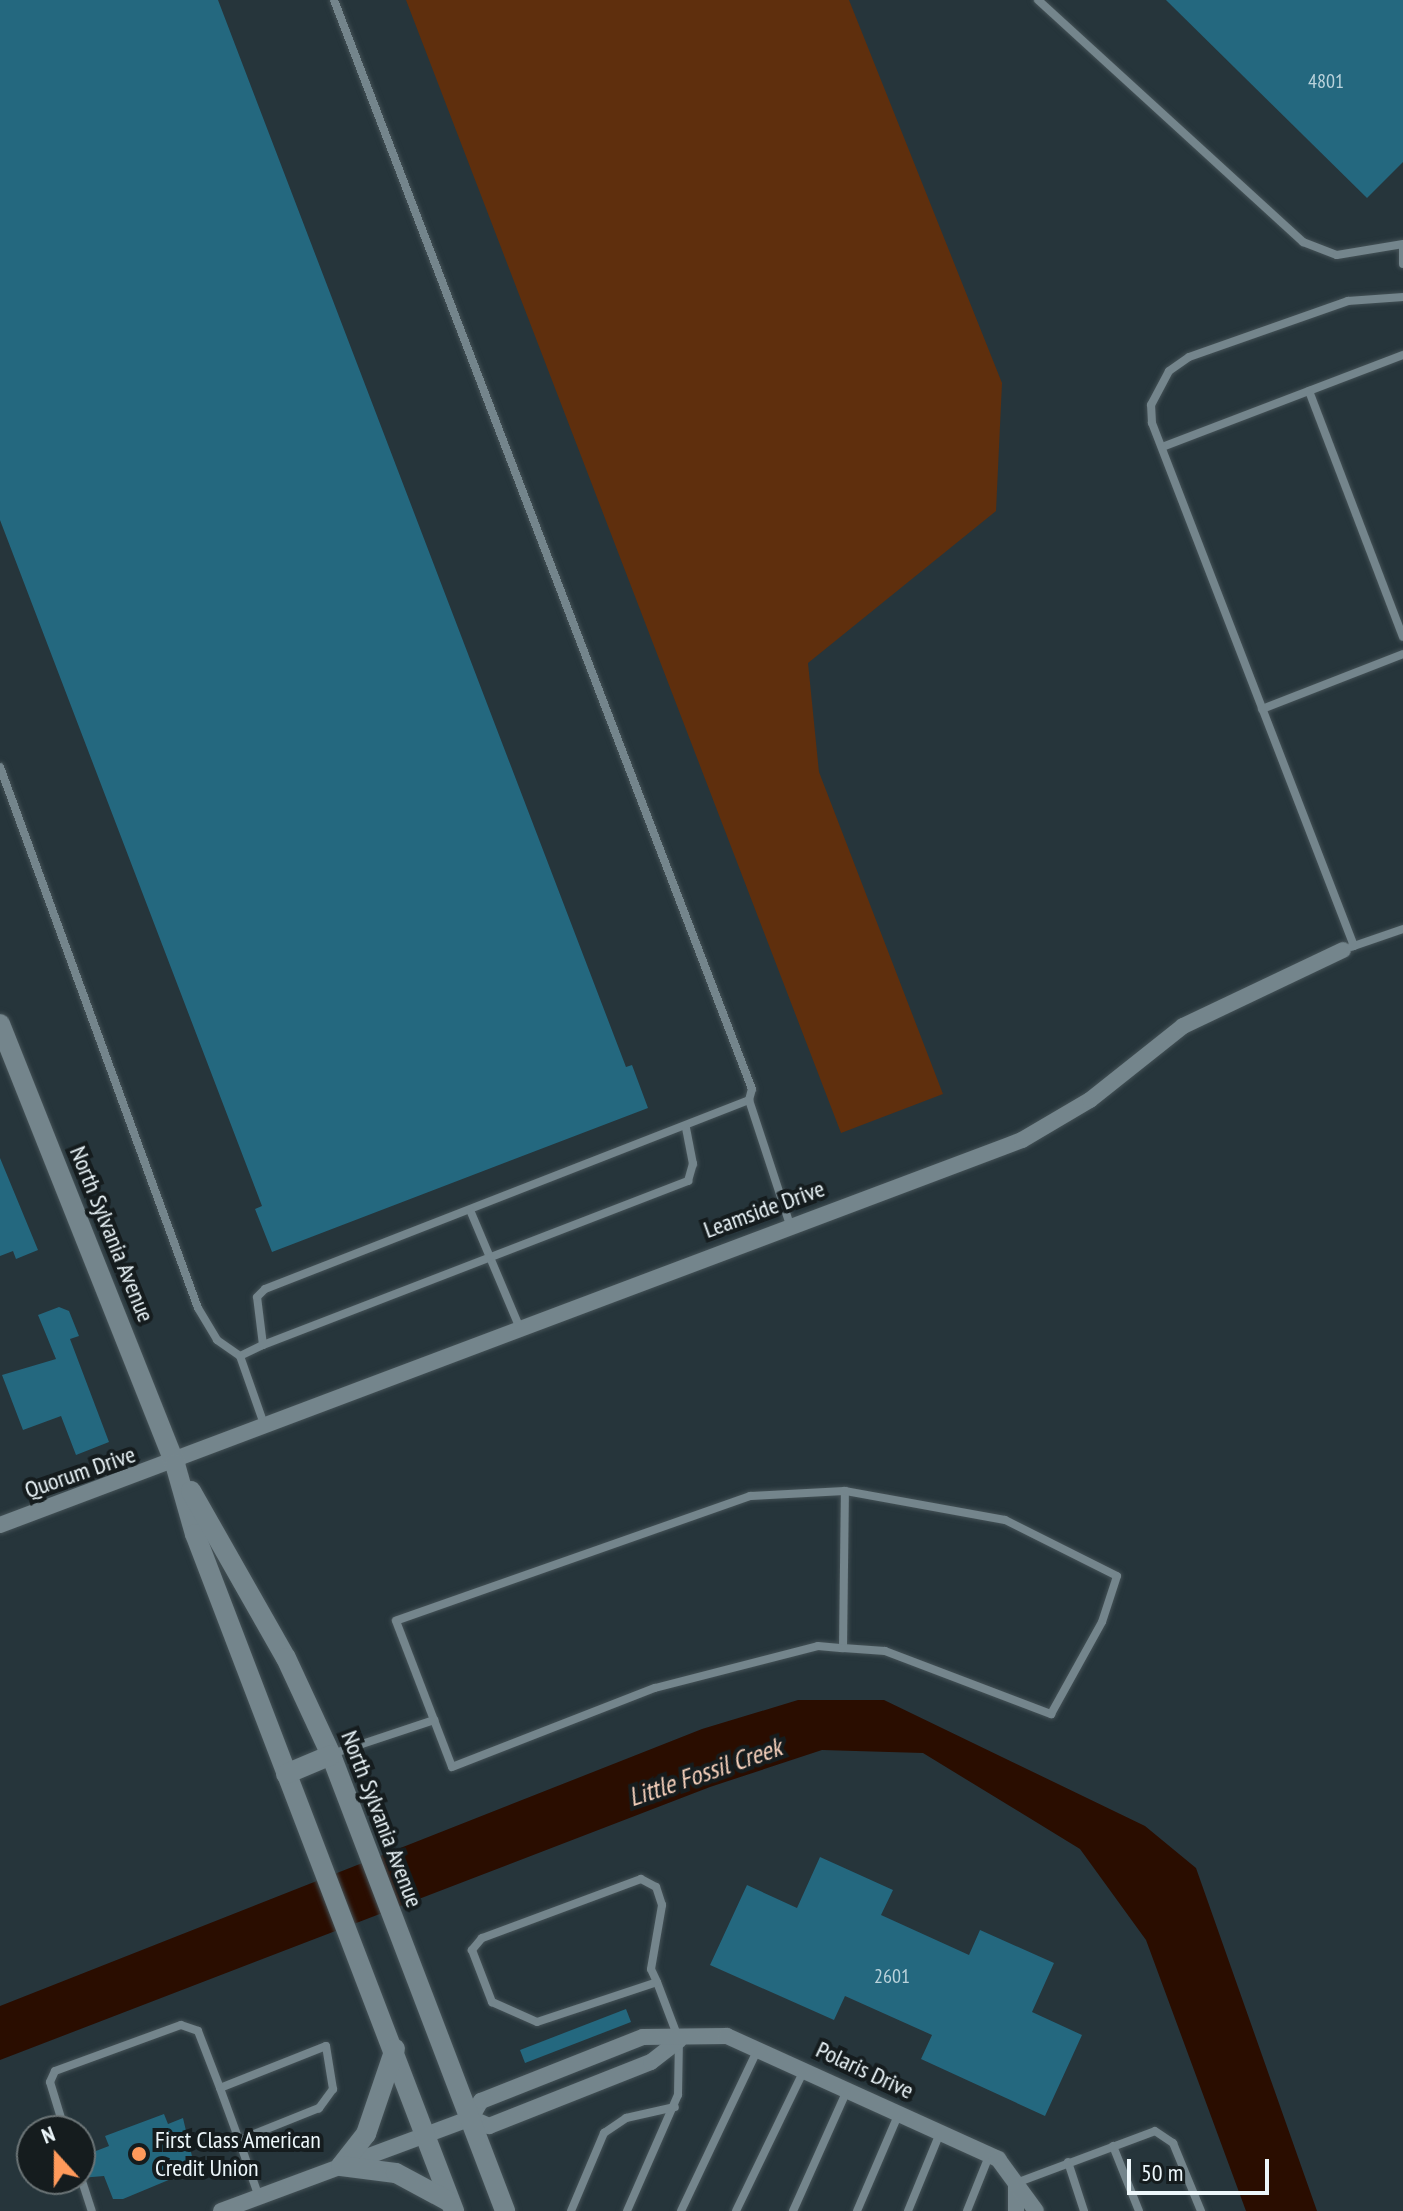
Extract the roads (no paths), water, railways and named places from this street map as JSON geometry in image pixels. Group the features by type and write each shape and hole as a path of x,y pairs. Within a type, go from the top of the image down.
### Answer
{"street":[{"name":"Leamside Drive","path":"175,1464 519,1326 1022,1140 1090,1100 1183,1026 1348,948"},
{"name":"North Sylvania Avenue","path":"0,1024 175,1464 286,1774 354,1942 452,2206"},
{"name":"North Sylvania Avenue","path":"175,1464 286,1658 331,1755 505,2211"},
{"name":"Quorum Drive","path":"0,1525 175,1464"},
{"path":"286,1774 331,1755"},
{"name":"Polaris Drive","path":"221,2211 471,2118 481,2101 643,2037 679,2040 727,2036 805,2068 989,2155 1036,2211"},
{"name":"Polaris Drive","path":"471,2118 489,2126 651,2062 679,2040"},
{"path":"341,2166 366,2134 395,2049"},
{"path":"341,2166 396,2173 452,2206"},
{"path":"1016,2184 1016,2211"}],"lane":[{"path":"334,0 752,1089 749,1100 790,1225"},
{"path":"1038,0 1303,242 1337,255 1403,245 1403,264"},
{"path":"1403,297 1348,301 1189,357 1169,371 1151,405 1162,447 1262,709 1348,948 1403,929"},
{"path":"1162,447 1403,355"},
{"path":"1309,391 1403,637"},
{"path":"1262,709 1403,654"},
{"path":"0,767 198,1308 217,1340 240,1356 265,1427"},
{"path":"263,1345 257,1297 265,1289 749,1100"},
{"path":"240,1356 688,1181 693,1164 686,1127"},
{"path":"470,1210 519,1326"},
{"path":"843,1648 845,1491"},
{"path":"845,1491 1005,1520 1117,1576 1102,1622 1051,1714 885,1651 843,1648 745,1661 452,1767 396,1621 750,1496 845,1491"},
{"path":"331,1755 434,1720"},
{"path":"627,2211 675,2107 679,2040 657,1982 652,1951 662,1905 656,1887 641,1879 482,1938 472,1950 492,2002 537,2022 657,1982"},
{"path":"60,2115 50,2082 55,2071 181,2025 198,2031 259,2197"},
{"path":"220,2088 326,2046 334,2066 333,2089 319,2108 239,2140"},
{"path":"681,2211 759,2048"},
{"path":"736,2211 805,2068"},
{"path":"793,2211 848,2088"},
{"path":"571,2211 604,2133 626,2118 675,2107"},
{"path":"857,2211 899,2112"},
{"path":"1016,2184 1155,2131 1173,2143 1201,2211"},
{"path":"908,2211 941,2132"},
{"path":"1113,2146 1139,2211"},
{"path":"967,2211 989,2155"},
{"path":"1068,2162 1084,2211"}],"water":[{"name":"Little Fossil Creek","path":"798,1700 884,1700 1145,1826 1196,1868 1317,2211 1246,2211 1146,1940 1080,1849 923,1753 822,1750 710,1787 0,2060 0,2006 702,1729"}],"place":[{"name":"First Class American Credit Union","path":"139,2154"}]}
